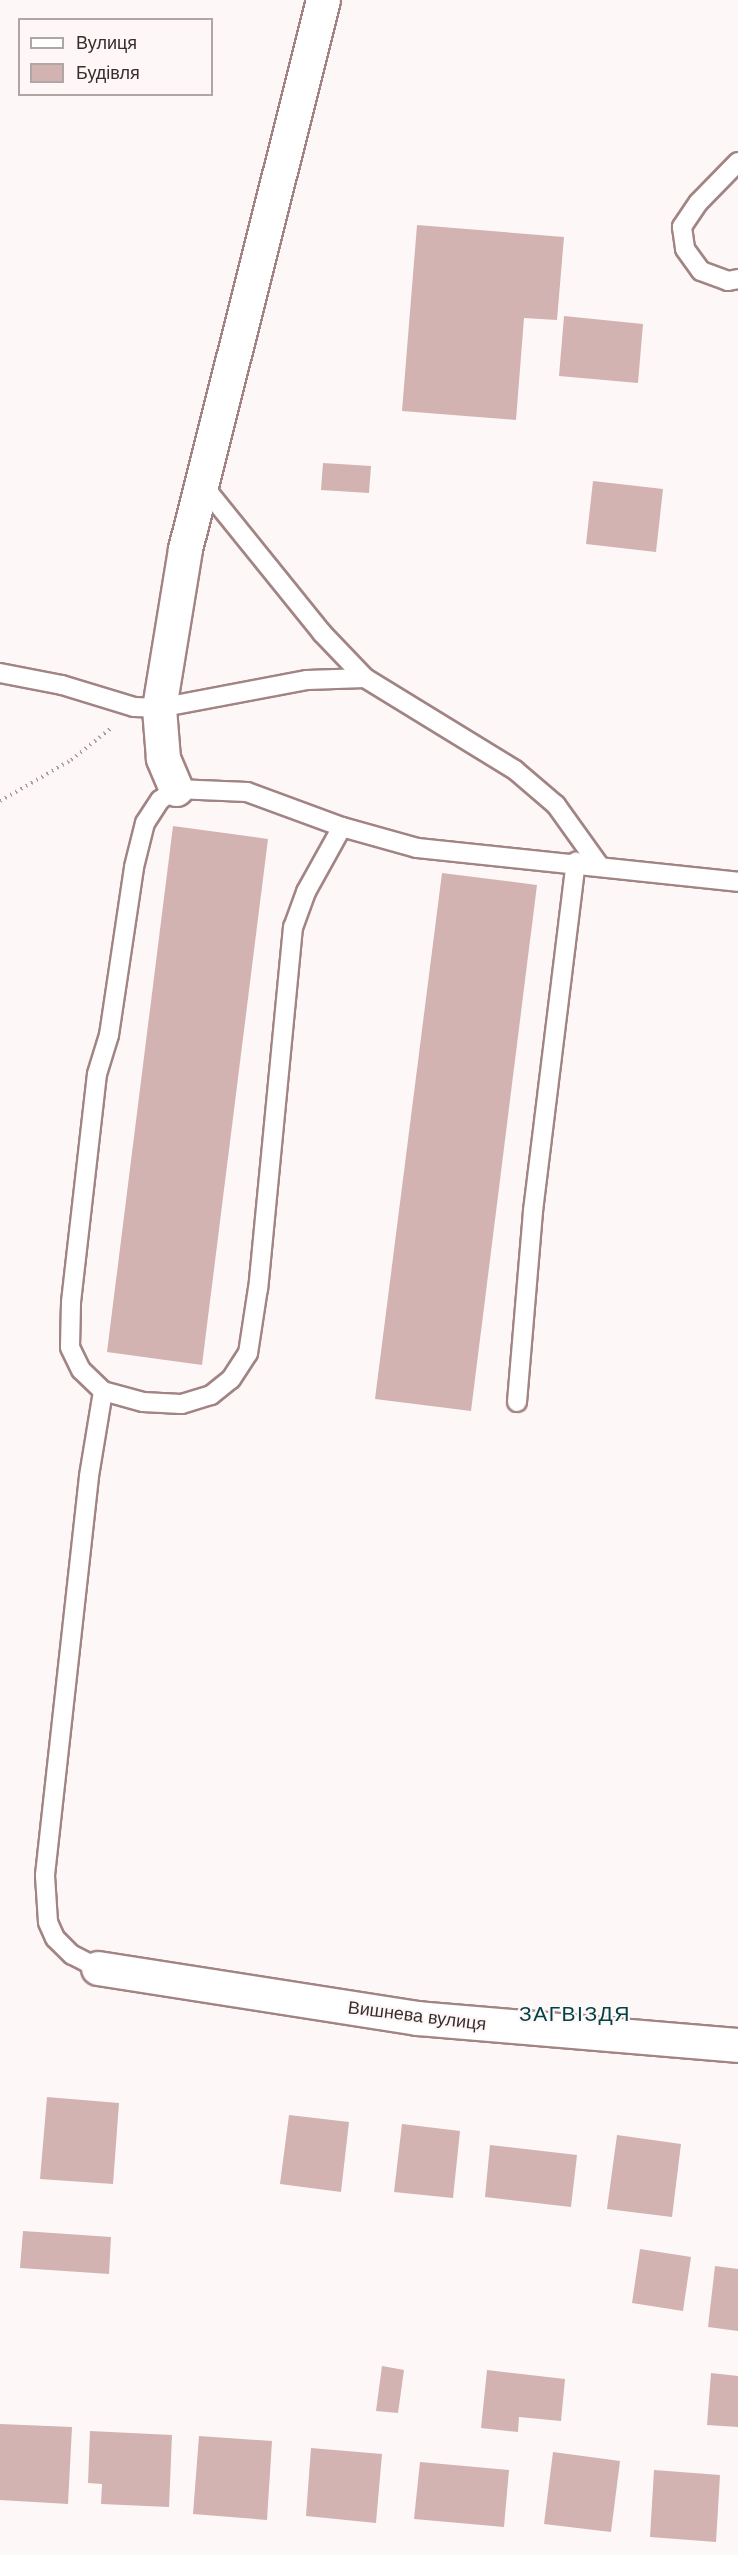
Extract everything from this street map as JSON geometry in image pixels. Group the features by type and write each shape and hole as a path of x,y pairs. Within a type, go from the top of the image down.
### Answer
{"street":[{"path":"176,789 163,758 147,707 323,0"},
{"name":"Вишнева вулиця","path":"98,1968 417,2018 738,2045"}],"lane":[{"path":"738,162 698,203 682,227 685,249 701,271 728,281 738,279"},
{"path":"201,483 315,625 364,678 515,770 556,806 599,865"},
{"path":"0,673 147,707 307,680 364,678"},
{"path":"342,827 306,892 293,927 258,1288 248,1353 231,1379 211,1395 181,1404 143,1402 103,1391 81,1370 70,1347 71,1302 97,1074 109,1035 134,867 145,823 160,800 176,789 247,792 342,827 417,848 576,862 738,882"},
{"path":"517,1402 533,1211 576,862"},
{"path":"98,1968 72,1955 55,1938 48,1922 45,1875 89,1476 103,1391"}],"path":[{"path":"0,801 71,760 147,707"}],"building":[{"path":"417,225 564,237 557,320 524,318 516,420 402,411"},
{"path":"564,316 643,324 638,383 559,376"},
{"path":"323,463 371,466 369,493 321,490"},
{"path":"593,481 663,489 656,552 586,544"},
{"path":"173,826 268,839 202,1365 107,1352"},
{"path":"442,873 537,885 471,1411 375,1399"},
{"path":"47,2097 119,2103 113,2184 40,2179"},
{"path":"289,2115 349,2122 341,2192 280,2184"},
{"path":"402,2124 460,2131 453,2198 394,2192"},
{"path":"617,2135 681,2144 672,2217 607,2209"},
{"path":"490,2145 577,2155 571,2207 485,2197"},
{"path":"23,2231 111,2237 109,2274 20,2268"},
{"path":"640,2249 691,2257 683,2311 632,2303"},
{"path":"715,2266 738,2269 738,2331 708,2327"},
{"path":"382,2366 404,2370 398,2413 376,2411"},
{"path":"487,2370 565,2379 561,2421 519,2417 518,2432 481,2428"},
{"path":"711,2373 738,2376 738,2427 707,2425"},
{"path":"0,2424 72,2427 68,2504 0,2500"},
{"path":"90,2431 172,2435 169,2507 101,2504 102,2484 88,2483"},
{"path":"199,2436 272,2441 267,2520 193,2514"},
{"path":"311,2448 382,2454 376,2523 306,2516"},
{"path":"553,2452 620,2461 611,2532 544,2524"},
{"path":"420,2462 509,2470 504,2527 414,2519"},
{"path":"654,2470 720,2475 716,2542 650,2537"}],"district":[{"name":"ЗАГВІЗДЯ","path":"575,2014"}]}
